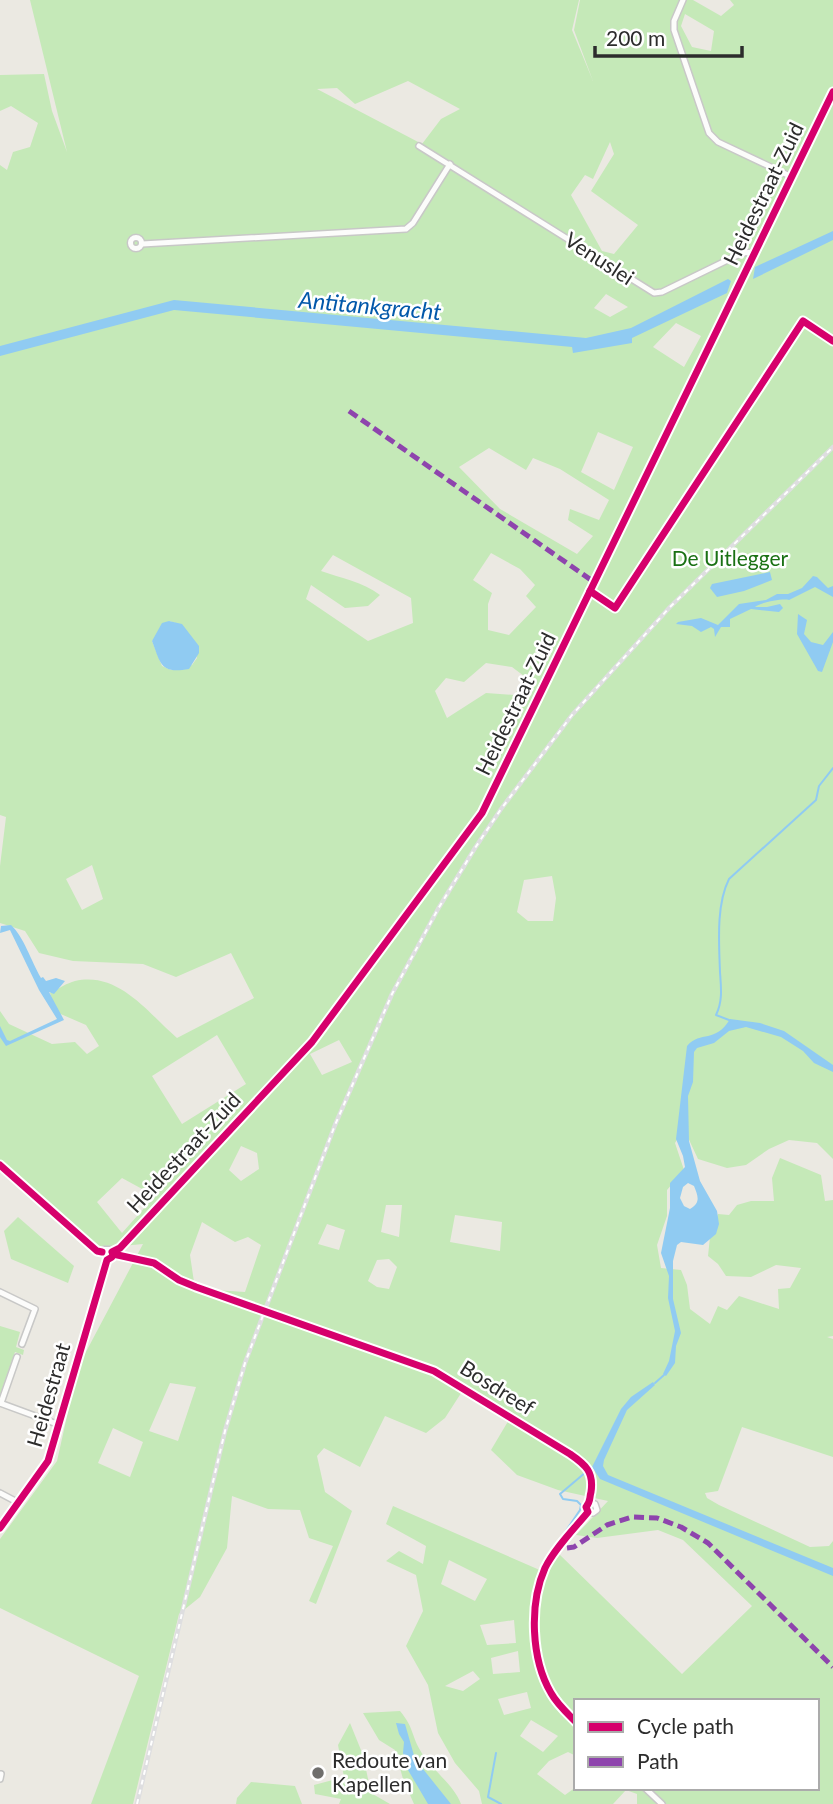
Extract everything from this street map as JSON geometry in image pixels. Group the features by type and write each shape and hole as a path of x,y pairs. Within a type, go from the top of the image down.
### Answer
{"street":[{"path":"683,0 675,18 674,30 709,133 718,142 792,177"},
{"name":"Heidestraat-Zuid","path":"113,1253 312,1042 482,813 833,92"},
{"name":"Venuslei","path":"419,146 654,293 662,292 737,255 755,252"},
{"path":"142,244 406,229 413,223 450,164"},
{"path":"0,1165 97,1251 107,1249 113,1253"},
{"path":"102,1252 102,1257 107,1260"},
{"name":"Heidestraat","path":"0,1528 48,1461 107,1260 110,1260 113,1253"},
{"name":"Bosdreef","path":"113,1253 154,1264 184,1282 421,1366 443,1376 579,1460 592,1476 590,1503 595,1504 597,1510 588,1512 546,1566 541,1580 534,1629 535,1644 551,1693 574,1720"},
{"path":"0,1292 35,1309 22,1343"},
{"path":"17,1357 1,1403 57,1424"},
{"path":"0,1493 19,1503"},
{"path":"647,1790 662,1804"}],"green space":[{"name":"De Uitlegger","path":"30,0 579,0 572,30 593,81 574,30 580,0 693,0 721,16 734,5 730,0 833,0 833,1159 817,1143 789,1140 769,1149 746,1165 727,1168 698,1159 684,1129 675,1143 684,1170 667,1190 667,1216 657,1245 661,1268 681,1270 687,1285 690,1309 710,1324 718,1306 727,1310 739,1296 779,1309 778,1289 790,1288 801,1268 776,1265 751,1277 726,1276 708,1256 710,1237 718,1214 729,1215 737,1205 751,1201 774,1201 772,1178 780,1158 821,1175 825,1201 833,1200 833,1336 827,1337 833,1339 833,1457 742,1427 718,1491 705,1493 707,1498 719,1505 810,1547 829,1546 833,1541 833,1804 637,1804 637,1794 626,1790 613,1804 482,1804 479,1791 455,1763 438,1733 428,1685 406,1646 423,1611 416,1575 386,1561 399,1551 423,1564 426,1546 386,1524 393,1506 542,1571 559,1554 682,1674 752,1606 683,1540 658,1530 597,1538 576,1535 608,1501 558,1490 517,1475 491,1450 513,1413 465,1387 445,1418 426,1433 385,1416 360,1467 324,1448 317,1456 325,1492 352,1511 316,1604 309,1601 333,1546 309,1538 300,1510 268,1509 232,1496 227,1548 200,1597 179,1614 133,1804 91,1804 139,1676 0,1608 0,1539 57,1461 78,1367 143,1244 100,1248 0,1162 0,1011 9,1024 52,1044 75,1042 87,1054 99,1046 86,1025 56,1012 50,993 72,982 91,980 119,988 144,1006 177,1038 254,998 231,953 176,977 143,964 73,961 39,953 25,931 0,923 0,866 6,817 0,815 0,165 7,170 13,152 30,147 38,123 11,106 0,111 0,75 44,74 52,111 67,152","holes":["685,14 714,31 711,51 692,47 681,26","408,81 460,109 441,119 422,144 317,89 337,88 355,104","610,142 614,154 591,191 638,225 614,254 602,251 571,195 585,175 593,179","606,294 628,307 610,317 594,308","676,323 701,336 684,367 653,347","598,432 633,447 614,490 581,472","489,448 526,470 533,458 560,469 609,500 599,520 570,509 568,520 593,536 577,554 500,509 459,467","491,553 520,569 535,585 526,596 536,607 509,635 488,630 488,604 492,593 473,580","333,555 411,598 413,623 368,641 306,599 311,585 345,608 368,606 380,595 344,578 321,571","169,621 185,630 197,658 192,665 171,670 162,666 152,641","486,663 512,667 524,676 515,695 486,693 447,718 435,691 446,678 464,682","92,865 103,899 82,910 66,879","552,876 556,898 553,921 528,921 517,912 524,880","217,1035 246,1084 182,1124 152,1076","339,1040 352,1062 322,1075 310,1054","241,1146 257,1153 259,1169 241,1181 229,1170","122,1178 155,1196 122,1233 97,1202","386,1205 402,1205 399,1237 381,1232","455,1215 502,1222 500,1251 450,1242","202,1222 235,1242 248,1237 261,1245 245,1292 215,1290 194,1282 190,1255","327,1224 345,1230 339,1250 318,1244","389,1259 397,1267 389,1289 377,1287 368,1281 377,1260","170,1383 196,1387 178,1441 149,1431","113,1428 143,1442 130,1477 98,1463","449,1560 487,1579 475,1601 441,1584","514,1620 516,1643 487,1645 480,1625","518,1651 520,1672 493,1674 491,1658","473,1671 480,1679 463,1691 445,1686","527,1692 531,1708 504,1715 498,1699","531,1720 558,1736 543,1752 520,1736"]},
{"path":"18,1217 74,1266 68,1283 11,1259 4,1231"},
{"path":"0,1326 20,1332 16,1347 24,1350 23,1355 15,1352 0,1395"},
{"path":"400,1711 425,1757 453,1790 461,1804 414,1804 395,1750 379,1740 363,1713"},
{"path":"350,1723 363,1755 371,1793 390,1804 339,1804 341,1799 315,1794 314,1785 344,1777 338,1745"},
{"path":"251,1782 295,1786 302,1804 236,1804 237,1798"}],"water":[{"path":"833,231 833,240 753,279 755,267"},
{"name":"Antitankgracht","path":"728,279 731,281 727,293 632,338 632,343 573,353 572,347 174,310 0,356 0,346 174,300 586,338 631,328"},
{"path":"770,572 772,580 744,591 717,597 710,588 712,584"},
{"path":"813,576 828,588 833,586 833,597 815,587 789,600 761,604 755,607 780,604 783,608 779,612 751,609 730,619 730,627 721,627 715,637 711,627 701,632 692,626 676,624 701,618 718,625 739,604 766,600 777,594 788,594 802,588"},
{"path":"798,614 807,620 804,634 811,642 823,645 833,632 833,642 822,672 818,671 797,634"},
{"path":"169,621 182,624 199,646 199,653 189,669 167,668 158,656 152,641 162,623"},
{"path":"11,925 24,943 41,978 46,981 56,978 65,981 54,994 49,992 64,1020 6,1046 0,1037 0,1026 10,1041 57,1019 39,990 10,930 0,933 1,926"},
{"path":"730,1019 760,1023 784,1031 833,1065 833,1072 814,1063 803,1051 781,1037 746,1027 729,1031 714,1043 697,1048 694,1052 693,1082 688,1096 689,1141 700,1181 717,1211 719,1224 716,1234 703,1245 681,1242 677,1245 673,1261 673,1299 681,1333 676,1346 675,1363 666,1376 663,1374 669,1361 675,1331 668,1298 669,1276 661,1253 670,1208 670,1183 685,1167 676,1139 687,1046 692,1041 719,1032","holes":["688,1183 694,1186 697,1202 690,1209 684,1206 680,1198 683,1187"]},
{"path":"653,1382 655,1385 627,1410 604,1460 603,1466 608,1475 833,1568 833,1576 600,1479 592,1467 621,1409 631,1397"},
{"path":"396,1723 405,1724 415,1759 451,1804 428,1804 408,1770 403,1753 404,1742"}],"waterway":[{"path":"729,1020 716,1015 721,994 720,912 729,879 816,800 819,786 833,768"},
{"path":"655,1383 664,1375"},
{"path":"541,1568 580,1510 581,1505 577,1501 563,1499 560,1494 586,1472"},
{"path":"16,1511 31,1490"},
{"path":"496,1753 488,1797 501,1804"}],"railway":[{"path":"137,1804 225,1431 245,1363 335,1125 392,994 475,848 572,715 670,607 833,447"}],"marked path":[{"path":"349,411 594,582"},
{"path":"567,1548 574,1547 607,1525 632,1517 657,1518 681,1527 708,1543 833,1667"}],"cycle path":[{"path":"112,1252 120,1248 312,1042 482,813 833,92"},
{"path":"590,591 615,608 803,321 833,341"},
{"path":"0,1165 97,1251 102,1252"},
{"path":"113,1254 154,1263 179,1280 196,1287 434,1371 570,1454 584,1466 590,1474 592,1485 586,1507 588,1512 559,1546 545,1568 536,1598 534,1631 544,1679 556,1701 574,1720"},
{"path":"0,1528 48,1461 107,1260 113,1254"}],"place":[{"name":"Redoute van Kapellen","path":"318,1773"}]}
